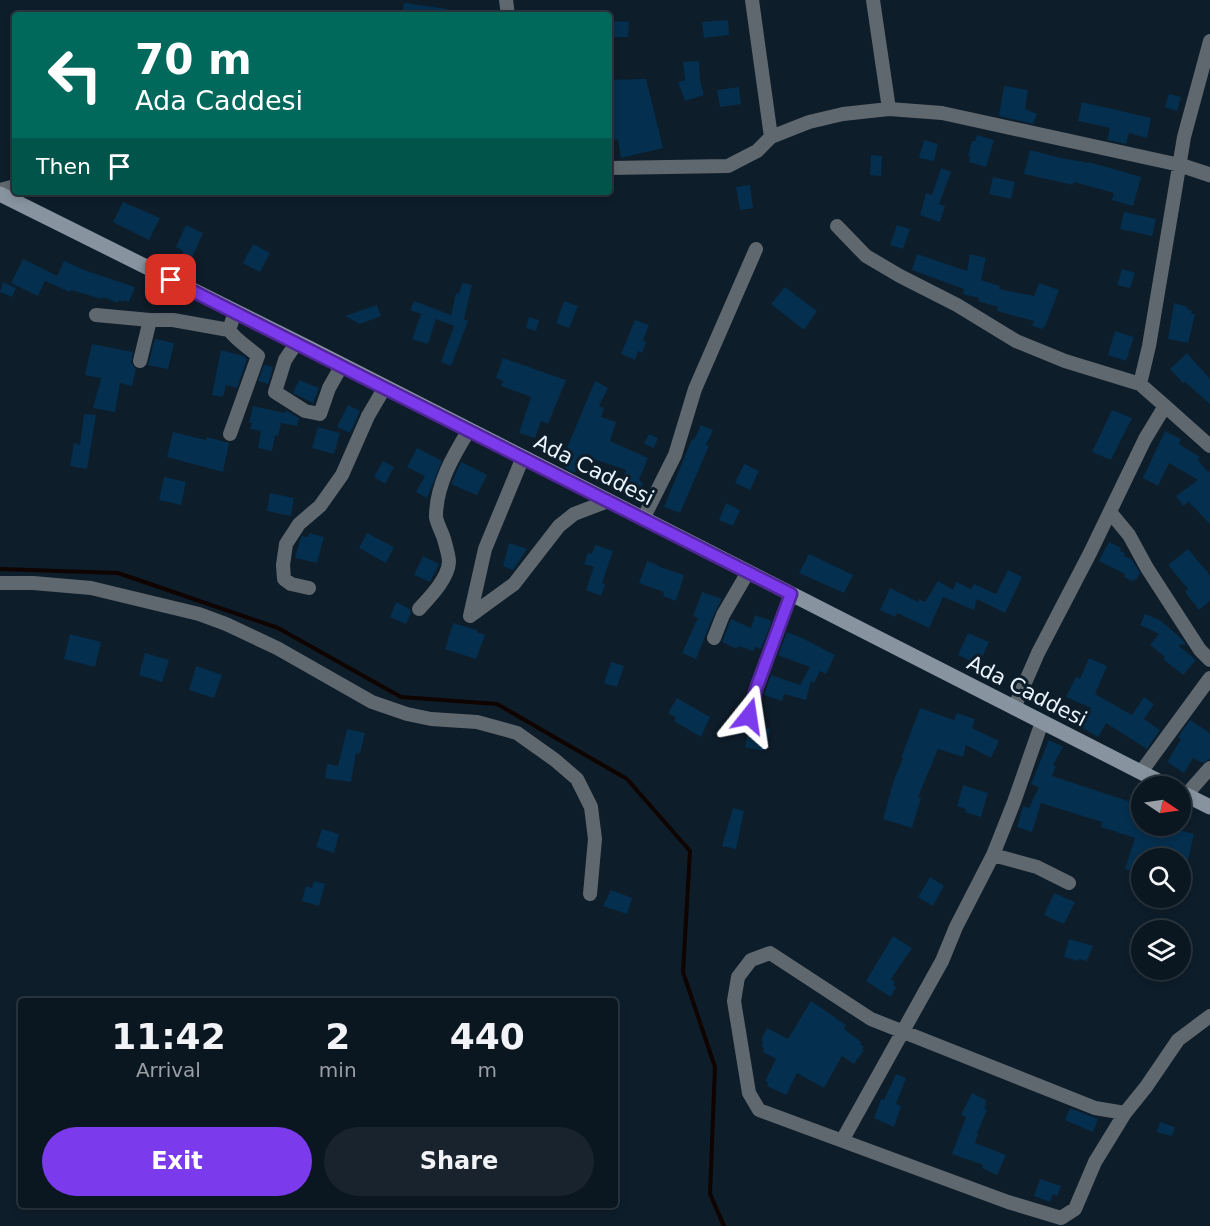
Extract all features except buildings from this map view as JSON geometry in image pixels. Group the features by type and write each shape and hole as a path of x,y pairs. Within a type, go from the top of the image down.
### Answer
{"main road":[{"name":"Ada Caddesi","path":"0,192 1149,776"},
{"path":"1191,798 1210,807"}],"street":[{"path":"752,0 771,137"},
{"path":"873,0 889,108"},
{"path":"1140,384 1149,346 1184,137 1210,41"},
{"path":"612,168 728,166 757,151 771,137 809,122 843,114 889,108 962,117 1180,165 1210,175"},
{"path":"837,226 866,256 957,305 1016,341 1065,361 1140,384 1210,444"},
{"path":"644,519 675,455 695,389 756,249"},
{"path":"229,330 235,312"},
{"path":"96,315 173,320 229,330 238,342 258,356 230,434"},
{"path":"141,361 150,320"},
{"path":"297,342 285,360 275,392 304,411 320,414 329,388 342,365"},
{"path":"309,588 291,584 284,579 286,544 298,524 320,506 342,475 368,416 385,387"},
{"path":"1014,708 1038,653 1146,439 1166,406"},
{"path":"418,609 431,596 449,563 444,538 436,519 443,481 469,430"},
{"path":"523,458 485,549 470,616 514,584 559,526 574,514 608,501"},
{"path":"1110,512 1129,535 1147,568 1200,650 1210,660"},
{"path":"714,638 723,615 748,572"},
{"path":"0,583 33,583 91,588 199,614 277,648 372,702 407,714 431,719 477,722 517,734 555,760 577,779 591,807 595,839 590,894"},
{"path":"749,716 756,689 791,594"},
{"path":"1141,772 1210,678"},
{"path":"843,1139 942,960 956,927 993,855 1042,722"},
{"path":"1191,786 1210,768"},
{"path":"993,855 1037,867 1069,883"},
{"path":"1125,1113 1095,1108 871,1019 770,953 751,960 738,977 734,1001 749,1093 759,1110 843,1139 1008,1202 1062,1218 1075,1209 1095,1162 1125,1113 1178,1040 1210,1016"}],"waterway":[{"path":"0,569 118,573 278,628 401,697 497,704 627,779 690,851 683,972 715,1067 710,1194 724,1226"}],"route":[{"path":"171,280 791,594 756,689 749,716"}]}
